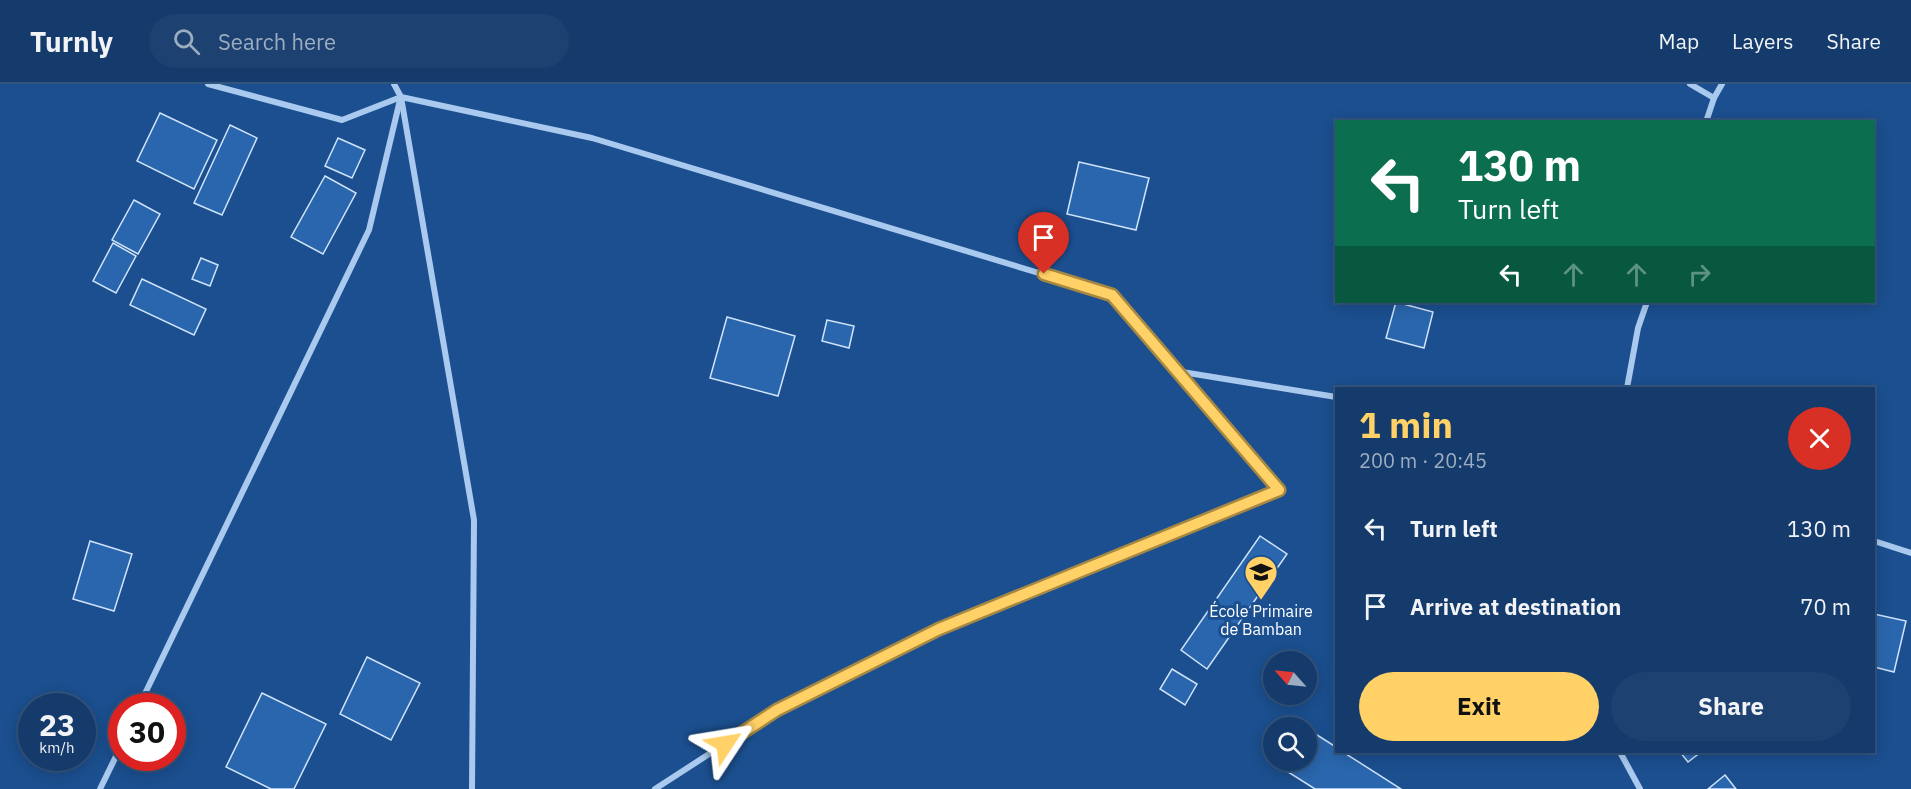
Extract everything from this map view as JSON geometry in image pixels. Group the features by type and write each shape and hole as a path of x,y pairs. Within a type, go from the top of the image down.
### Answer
{"street":[{"path":"208,84 342,120 401,97 592,138 1112,295 1279,490 939,629 777,710 655,789"},
{"path":"394,84 401,97 474,520 472,789"},
{"path":"1690,84 1714,98"},
{"path":"1707,120 1714,98 1722,84"},
{"path":"146,693 369,230 401,97"},
{"path":"1627,387 1638,327 1647,303"},
{"path":"1176,371 1335,397"},
{"path":"1875,541 1911,553"},
{"path":"1621,753 1640,789"},
{"path":"100,789 109,771"}],"building":[{"path":"160,113 217,140 194,189 137,161"},
{"path":"230,125 257,138 222,215 194,203"},
{"path":"338,138 365,150 352,178 325,166"},
{"path":"1079,162 1149,178 1136,230 1067,214"},
{"path":"325,176 356,193 323,254 291,237"},
{"path":"134,200 160,214 138,254 112,240"},
{"path":"113,243 136,256 116,293 93,281"},
{"path":"201,258 218,265 210,286 192,279"},
{"path":"142,279 206,309 194,335 130,305"},
{"path":"1396,303 1433,312 1424,348 1386,338"},
{"path":"727,317 795,336 778,396 710,378"},
{"path":"827,320 854,326 849,348 822,341"},
{"path":"1260,536 1287,554 1207,669 1181,650"},
{"path":"90,541 132,554 114,611 73,599"},
{"path":"1875,614 1906,621 1894,672 1875,667"},
{"path":"367,657 420,683 391,740 340,714"},
{"path":"1172,669 1197,684 1185,705 1160,689"},
{"path":"262,693 326,724 294,789 271,789 226,767"},
{"path":"1317,735 1335,746 1335,753 1345,753 1401,789 1315,789 1286,771 1317,771"},
{"path":"1681,753 1700,753 1688,762"},
{"path":"1725,775 1736,789 1708,789"}],"place":[{"name":"École Primaire de Bamban","path":"1261,601"}],"route":[{"path":"725,744 777,710 939,629 1279,490 1112,295 1044,274"}]}
